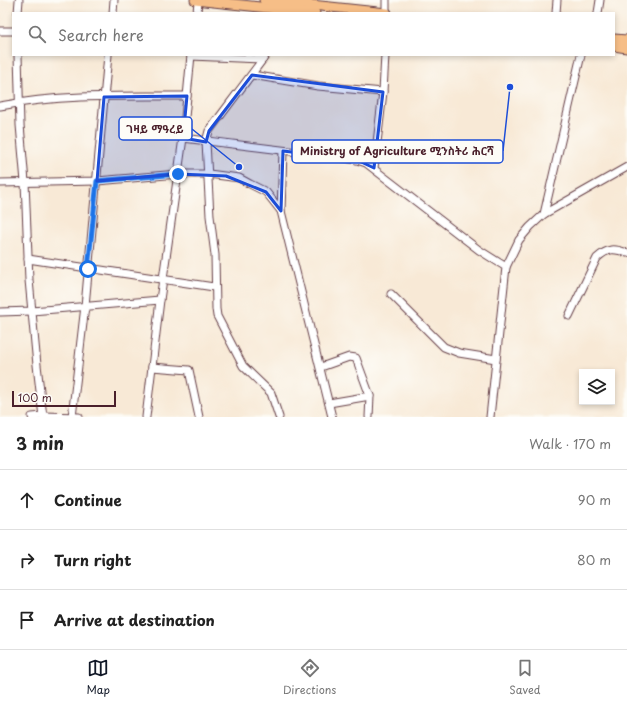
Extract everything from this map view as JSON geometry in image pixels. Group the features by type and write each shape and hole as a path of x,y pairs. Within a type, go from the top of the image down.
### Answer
{"main road":[{"path":"195,0 300,9 364,12"},
{"path":"264,0 311,12"},
{"path":"615,39 627,40"},
{"path":"615,46 627,48"}],"street":[{"path":"18,12 19,0"},
{"path":"112,12 114,0"},
{"path":"197,12 198,0"},
{"path":"386,0 386,12"},
{"path":"556,12 557,0"},
{"path":"598,12 600,0"},
{"path":"0,30 12,31"},
{"path":"18,56 28,260 43,416"},
{"path":"72,417 85,306 108,56"},
{"path":"146,417 160,300 183,138 191,56"},
{"path":"228,56 264,57"},
{"path":"374,168 383,92 384,56"},
{"path":"544,214 581,56"},
{"path":"264,57 209,131 206,142 209,174 210,216 215,254 214,301 217,316 243,366 271,394 279,417"},
{"path":"252,75 318,86 383,92"},
{"path":"0,106 20,102 104,97 187,96"},
{"path":"183,138 357,160 366,163 479,250 506,267"},
{"path":"283,151 281,211 321,367 332,417"},
{"path":"490,417 506,267 520,240 530,227 544,214 627,167"},
{"path":"0,184 25,182 97,181 178,174 209,174 238,178 266,192 281,211"},
{"path":"569,316 597,258 604,252 610,250 617,249 627,253"},
{"path":"28,260 214,287"},
{"path":"391,294 444,347 460,353 496,359"},
{"path":"0,312 32,311 160,300"},
{"path":"321,367 349,357 356,358 370,396 369,417"},
{"path":"152,367 190,370 199,417"},
{"path":"329,403 370,396"},
{"path":"32,417 79,417"}],"highlighted area":[{"path":"252,75 383,92 374,168 357,160 283,151 281,211 266,192 226,176 178,174 97,181 104,97 187,96 183,138 206,142 209,131"}],"place":[{"name":"Ministry of Agriculture ሚንስትሪ ሕርሻ","path":"510,87"},
{"name":"ገዛይ ማዓረይ","path":"239,167"}],"route":[{"path":"88,269 97,181 178,174"}]}
